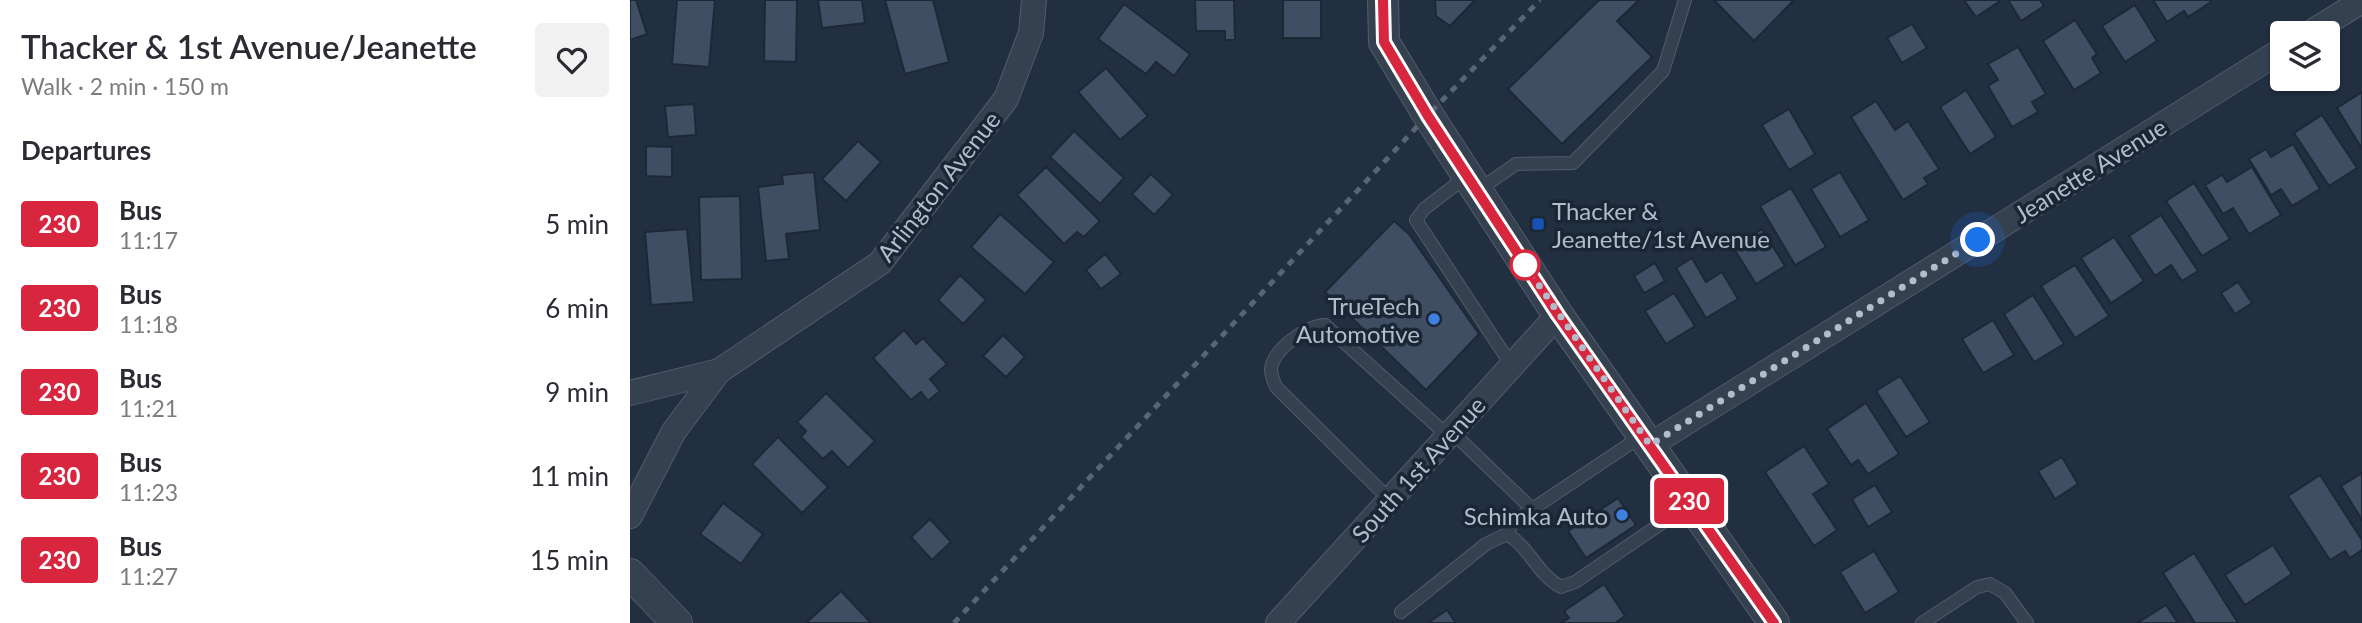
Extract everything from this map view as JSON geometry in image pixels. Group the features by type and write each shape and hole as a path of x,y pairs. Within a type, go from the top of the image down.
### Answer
{"street":[{"name":"Arlington Avenue","path":"630,393 719,371 880,263 1006,99 1031,33 1034,0"},
{"path":"1383,0 1384,42 1472,184 1558,315 1774,623"},
{"path":"2329,21 2362,1"},
{"name":"Jeanette Avenue","path":"1646,440 2270,57"},
{"name":"South 1st Avenue","path":"1278,623 1558,315"},
{"path":"630,516 674,431 719,371"},
{"path":"630,574 677,623"}],"lane":[{"path":"1512,366 1416,220 1424,209 1516,164 1573,163 1663,71 1685,0"},
{"path":"1390,500 1276,387 1271,371 1275,359 1300,333 1312,325 1325,325 1532,509"},
{"path":"1401,612 1486,544 1507,534 1513,522 1646,440"},
{"path":"1507,534 1518,541 1549,581 1561,587 1575,582 1690,504"},
{"path":"1922,623 1977,587 1990,584 2005,593 2027,623"}],"building":[{"path":"630,0 636,0 647,34 630,40"},
{"path":"677,0 715,0 709,67 672,64"},
{"path":"765,0 797,0 796,62 764,61"},
{"path":"818,0 862,0 865,23 822,28"},
{"path":"885,0 933,0 949,62 905,74"},
{"path":"1195,0 1234,0 1235,40 1225,40 1225,31 1196,31"},
{"path":"1283,0 1321,0 1321,38 1283,38"},
{"path":"1435,0 1475,0 1450,26 1436,16"},
{"path":"1599,0 1639,0 1617,21 1652,57 1562,144 1508,89"},
{"path":"1714,0 1794,0 1754,41"},
{"path":"1964,0 2000,0 2000,1 1976,17"},
{"path":"2008,0 2040,0 2044,6 2021,21"},
{"path":"2153,0 2211,2 2188,17 2184,11 2167,22"},
{"path":"1124,4 1190,54 1174,76 1156,62 1146,74 1098,39"},
{"path":"2135,5 2157,41 2125,62 2102,26"},
{"path":"2075,20 2097,54 2092,58 2101,73 2074,90 2043,41"},
{"path":"1912,24 1927,48 1902,63 1887,38"},
{"path":"2018,47 2046,94 2032,102 2038,112 2012,127 1988,86 1998,80 1988,64"},
{"path":"1106,68 1148,116 1120,140 1078,92"},
{"path":"1966,90 1996,137 1970,154 1940,107"},
{"path":"2362,92 2362,149 2337,108"},
{"path":"1876,101 1895,130 1908,121 1939,169 1924,178 1928,184 1903,200 1851,117"},
{"path":"694,104 696,135 668,137 665,106"},
{"path":"1789,109 1815,154 1789,170 1762,125"},
{"path":"2322,115 2357,168 2329,186 2294,133"},
{"path":"1074,131 1124,178 1100,204 1050,157"},
{"path":"858,141 881,162 846,201 822,179"},
{"path":"2293,144 2320,189 2292,206 2281,189 2271,195 2249,159 2266,149 2271,157"},
{"path":"646,146 672,147 672,177 646,176"},
{"path":"1046,167 1100,221 1084,237 1077,232 1064,244 1017,195"},
{"path":"2252,167 2281,215 2249,234 2233,208 2223,214 2205,185 2222,175 2227,182"},
{"path":"814,172 820,230 786,234 789,259 766,261 758,187 783,184 782,175"},
{"path":"1840,172 1869,220 1840,237 1811,189"},
{"path":"1151,174 1173,195 1154,215 1132,194"},
{"path":"2194,183 2230,239 2202,256 2166,201"},
{"path":"1791,188 1826,247 1795,265 1760,206"},
{"path":"740,196 742,279 701,280 699,197"},
{"path":"1000,214 1054,262 1025,294 971,247"},
{"path":"2161,215 2198,271 2182,281 2171,265 2155,276 2129,236"},
{"path":"1394,221 1409,234 1479,334 1426,390 1325,292"},
{"path":"687,229 694,302 651,305 645,232"},
{"path":"1762,229 1785,266 1756,284 1733,247"},
{"path":"2114,237 2144,281 2111,303 2081,258"},
{"path":"1105,254 1121,274 1101,289 1086,270"},
{"path":"1692,258 1706,282 1722,272 1738,299 1706,318 1676,268"},
{"path":"1655,263 1665,281 1644,293 1634,276"},
{"path":"2075,265 2109,316 2075,338 2041,286"},
{"path":"960,275 986,300 963,324 938,300"},
{"path":"2238,282 2252,303 2235,314 2221,293"},
{"path":"1674,293 1695,326 1666,344 1645,311"},
{"path":"2033,295 2064,344 2034,362 2004,314"},
{"path":"1993,320 2014,355 1983,373 1962,339"},
{"path":"904,330 916,344 923,338 947,364 930,379 940,391 928,401 921,392 911,400 873,358"},
{"path":"1003,335 1025,357 1006,377 983,356"},
{"path":"1900,376 1930,422 1906,437 1876,391"},
{"path":"826,393 875,441 848,468 832,451 823,459 801,437 806,431 797,422"},
{"path":"1866,403 1899,454 1868,474 1858,460 1851,465 1827,429"},
{"path":"778,437 828,487 802,513 752,464"},
{"path":"1804,446 1829,484 1813,494 1837,530 1814,546 1765,472"},
{"path":"2062,457 2078,484 2055,499 2038,471"},
{"path":"2362,473 2362,520 2341,486"},
{"path":"2320,475 2362,540 2362,550 2350,558 2345,551 2330,560 2288,496"},
{"path":"1875,485 1892,512 1868,527 1852,499"},
{"path":"1618,498 1636,525 1586,558 1568,531"},
{"path":"723,503 763,534 741,564 700,534"},
{"path":"930,519 951,542 932,560 911,537"},
{"path":"2273,545 2292,574 2245,605 2225,575"},
{"path":"1874,551 1899,592 1865,613 1840,572"},
{"path":"2194,553 2238,623 2195,623 2163,573"},
{"path":"1604,584 1625,616 1615,623 1561,623 1569,618 1564,611"},
{"path":"841,591 871,623 806,623"},
{"path":"2166,605 2178,623 2139,622"},
{"path":"1447,610 1456,623 1429,622"}],"railway":[{"path":"954,623 1428,115 1540,0"}],"bus line":[{"name":"230","path":"1383,0 1384,42 1428,116 1558,315 1774,623"}],"place":[{"name":"Thacker & Jeanette/1st Avenue","path":"1538,224"},
{"name":"TrueTech Automotive","path":"1434,319"},
{"name":"Schimka Auto","path":"1622,515"}],"route":[{"path":"1525,265 1650,445 1978,240"}]}
